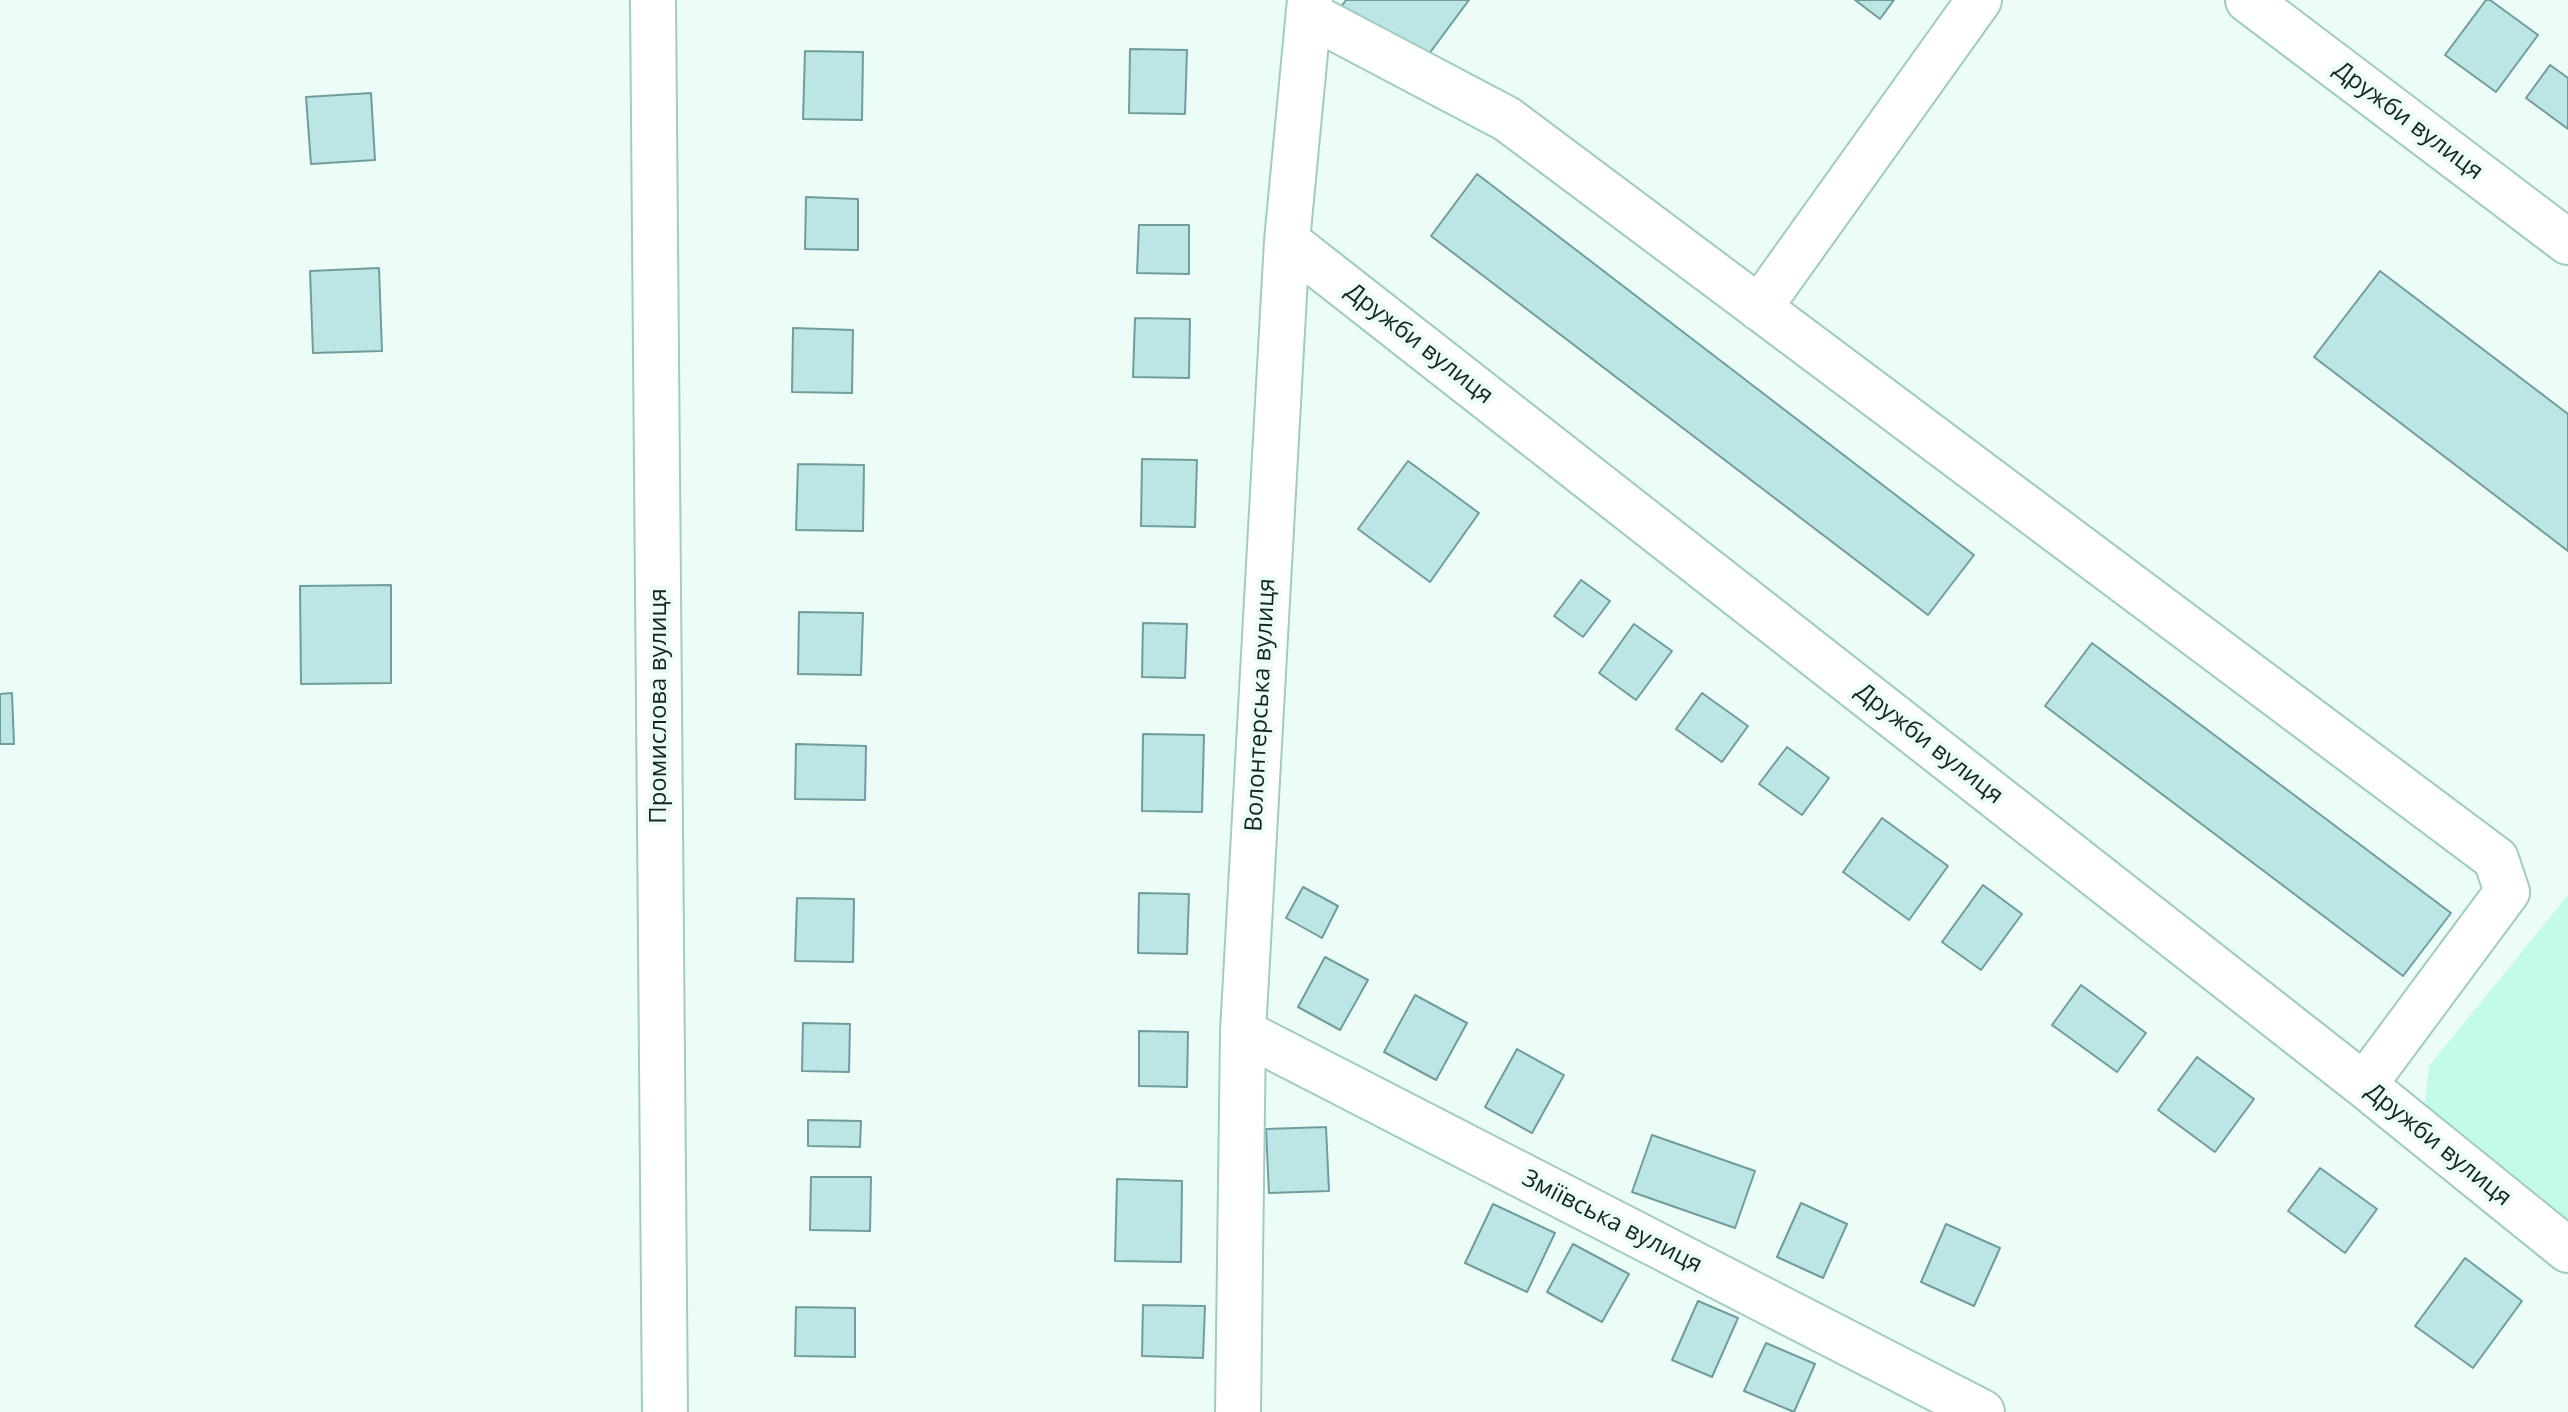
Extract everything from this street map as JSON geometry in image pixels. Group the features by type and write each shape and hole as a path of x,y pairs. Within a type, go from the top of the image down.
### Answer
{"street":[{"name":"Промислова вулиця","path":"653,0 665,1412"},
{"path":"1759,308 1979,0"},
{"name":"Дружби вулиця","path":"2248,0 2568,242"},
{"path":"1310,7 1507,119 2496,859 2507,892 2364,1085"},
{"name":"Волонтерська вулиця","path":"1238,1412 1243,1032 1287,241 1310,7"},
{"name":"Дружби вулиця","path":"1287,241 2364,1085 2568,1250"},
{"name":"Зміївська вулиця","path":"1243,1032 1982,1412"}],"shaded area":[{"path":"2568,895 2568,1228 2424,1112 2429,1066"}],"building":[{"path":"1346,0 1469,0 1420,66 1341,7"},
{"path":"1855,0 1894,0 1880,19"},
{"path":"2486,0 2538,35 2496,92 2445,55"},
{"path":"1130,49 1187,50 1185,114 1129,113"},
{"path":"805,51 863,52 862,120 803,119"},
{"path":"2550,65 2568,78 2568,129 2526,98"},
{"path":"371,93 375,160 311,164 306,97"},
{"path":"1477,174 1974,555 1928,615 1431,236"},
{"path":"806,197 858,199 858,250 805,249"},
{"path":"1139,225 1189,225 1189,274 1137,273"},
{"path":"379,268 382,351 313,353 310,271"},
{"path":"2380,271 2568,414 2568,551 2314,357"},
{"path":"1135,318 1190,319 1189,378 1133,377"},
{"path":"793,328 853,330 852,393 792,392"},
{"path":"1142,459 1197,460 1195,527 1141,526"},
{"path":"1408,461 1479,513 1430,582 1358,529"},
{"path":"798,464 864,465 863,531 796,530"},
{"path":"1581,580 1610,601 1583,637 1554,616"},
{"path":"391,585 391,683 301,684 300,586"},
{"path":"799,612 863,613 861,675 798,674"},
{"path":"1143,623 1187,624 1185,678 1142,677"},
{"path":"1634,624 1672,651 1636,700 1599,673"},
{"path":"2092,643 2451,913 2403,976 2045,706"},
{"path":"12,693 14,744 0,744 0,694"},
{"path":"1702,693 1748,726 1722,762 1676,729"},
{"path":"1143,734 1204,735 1202,812 1142,811"},
{"path":"796,744 866,746 865,800 795,799"},
{"path":"1787,747 1829,778 1802,815 1759,784"},
{"path":"1882,818 1948,866 1909,920 1843,872"},
{"path":"1983,885 2022,914 1981,970 1942,942"},
{"path":"1303,887 1338,906 1322,938 1286,918"},
{"path":"1139,893 1189,894 1187,954 1138,953"},
{"path":"797,898 854,899 853,962 795,961"},
{"path":"1325,957 1368,980 1340,1030 1298,1007"},
{"path":"2081,985 2146,1033 2117,1072 2052,1025"},
{"path":"1415,995 1467,1023 1436,1080 1384,1052"},
{"path":"803,1023 850,1024 849,1072 802,1071"},
{"path":"1139,1031 1188,1032 1187,1087 1139,1086"},
{"path":"1517,1049 1564,1075 1532,1133 1485,1107"},
{"path":"2197,1057 2254,1099 2215,1152 2158,1110"},
{"path":"808,1120 861,1121 860,1147 808,1146"},
{"path":"1326,1127 1329,1191 1269,1193 1266,1129"},
{"path":"1652,1135 1755,1171 1735,1228 1632,1192"},
{"path":"2320,1168 2377,1209 2345,1253 2288,1211"},
{"path":"811,1177 871,1177 870,1231 810,1230"},
{"path":"1117,1179 1182,1181 1181,1262 1115,1261"},
{"path":"1801,1203 1847,1224 1823,1278 1777,1257"},
{"path":"1493,1204 1555,1233 1527,1292 1465,1263"},
{"path":"1946,1224 2000,1248 1974,1306 1921,1282"},
{"path":"1573,1244 1629,1274 1602,1322 1547,1292"},
{"path":"2465,1258 2522,1301 2473,1368 2415,1326"},
{"path":"1698,1301 1738,1318 1712,1377 1672,1360"},
{"path":"1143,1305 1205,1306 1203,1358 1142,1356"},
{"path":"796,1307 855,1308 855,1357 795,1356"},
{"path":"1766,1343 1815,1364 1794,1412 1744,1391"}]}
